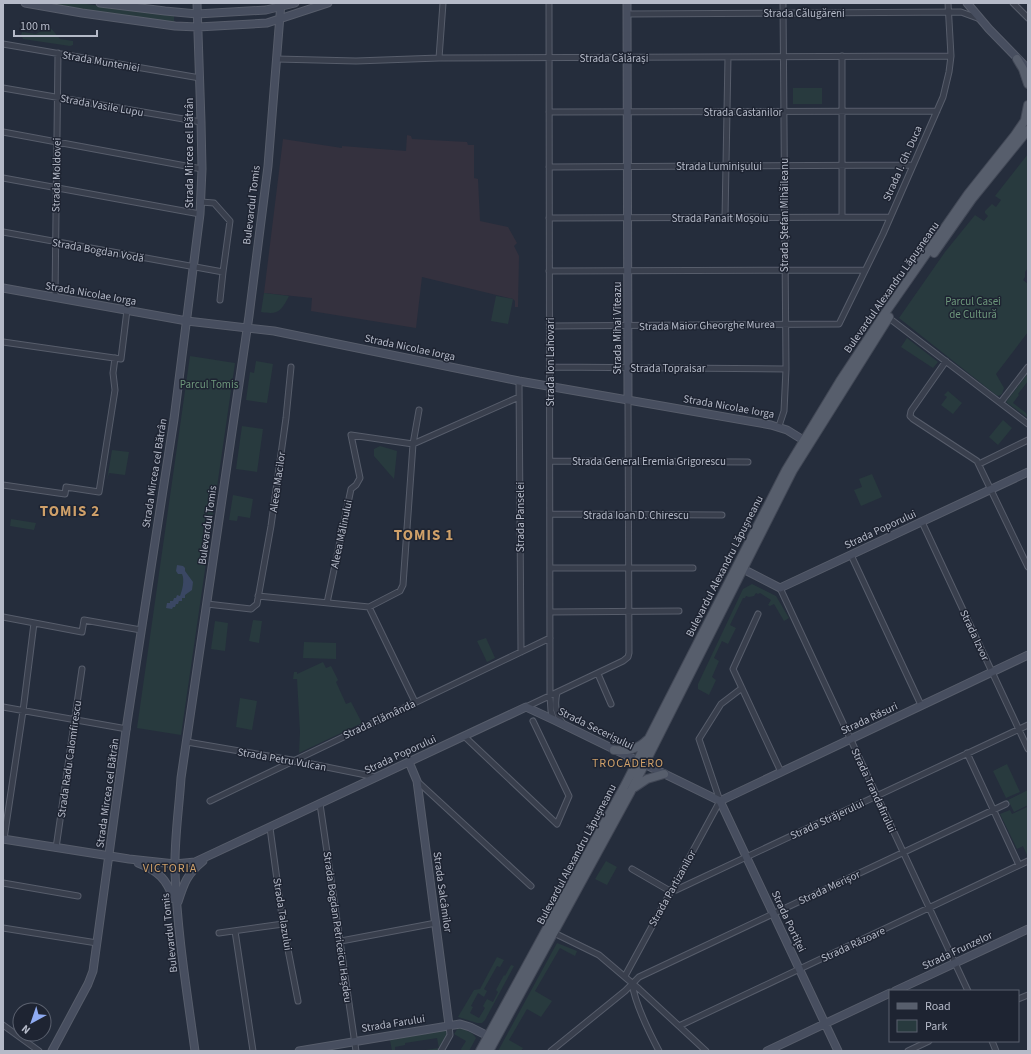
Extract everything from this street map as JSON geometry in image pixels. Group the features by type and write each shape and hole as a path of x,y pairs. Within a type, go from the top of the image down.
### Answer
{"main road":[{"path":"1018,59 1028,64"},
{"path":"1018,59 1028,84"},
{"path":"1027,118 1028,105"},
{"name":"Bulevardul Alexandru Lăpușneanu","path":"480,1051 592,847 641,763 689,674 806,442 851,364 968,194 1027,118"},
{"name":"Bulevardul Alexandru Lăpușneanu","path":"489,1051 631,791 650,737 786,470 916,276 972,199 1028,131"},
{"path":"614,750 635,749 650,737"},
{"path":"631,791 641,782 664,774"}],"street":[{"path":"25,3 88,14 175,26 198,27 266,23 280,20 328,3"},
{"path":"100,3 197,14 253,11 295,3"},
{"name":"Strada Mircea cel Bătrân","path":"54,1050 88,984 93,971 110,857 126,729 174,419 201,202 202,169 197,3"},
{"path":"440,58 443,3"},
{"name":"Strada Ion Lahovari","path":"549,3 550,696 551,711 554,720"},
{"name":"Strada Mihai Viteazu","path":"626,3 629,653"},
{"name":"Strada Ștefan Mihăileanu","path":"779,426 784,411 786,369 783,3"},
{"name":"Strada I. Gh. Duca","path":"840,324 883,234 937,111 946,86 951,56 948,3"},
{"path":"961,12 965,8 966,3"},
{"path":"966,3 1028,69"},
{"path":"1013,3 1028,18"},
{"name":"Bulevardul Tomis","path":"194,1051 177,908 175,864 181,784 247,329 268,166 281,5"},
{"name":"Strada Călugăreni","path":"627,14 961,12 980,19"},
{"name":"Strada Munteniei","path":"3,44 200,78"},
{"name":"Strada Moldovei","path":"55,297 58,54"},
{"path":"842,56 842,217"},
{"name":"Strada Călărași","path":"277,59 356,61 440,58 951,56"},
{"path":"725,218 728,57"},
{"name":"Strada Vasile Lupu","path":"3,88 201,122"},
{"name":"Strada Castanilor","path":"549,112 937,111"},
{"path":"3,132 202,169"},
{"name":"Strada Luminișului","path":"549,167 913,165"},
{"path":"3,178 200,214"},
{"path":"201,202 214,203 230,221 220,300"},
{"name":"Strada Panait Moșoiu","path":"550,218 890,217"},
{"name":"Strada Bogdan Vodă","path":"3,232 223,272"},
{"path":"550,271 865,270"},
{"name":"Strada Nicolae Iorga","path":"3,288 187,321 274,331 520,381 779,426 806,442"},
{"path":"3,342 121,359 127,310"},
{"path":"889,318 1028,424"},
{"name":"Strada Maior Gheorghe Murea","path":"550,326 840,324"},
{"path":"3,485 65,494 66,487 99,492 115,390 113,373 115,358"},
{"path":"946,361 911,411 910,416 975,459 979,464 1028,567"},
{"name":"Aleea Macilor","path":"258,596 286,418 291,367"},
{"name":"Strada Topraisar","path":"550,367 786,369"},
{"path":"1001,402 1028,367"},
{"name":"Strada Panselei","path":"520,381 521,652"},
{"path":"412,444 519,397"},
{"path":"206,604 251,609 257,604 258,596 370,607 400,590 403,585 412,444 419,410"},
{"name":"Aleea Mălinului","path":"327,603 351,489 356,485 360,478 351,435 412,444"},
{"path":"979,464 1028,440"},
{"name":"Strada General Eremia Grigorescu","path":"550,461 748,462"},
{"name":"Strada Poporului","path":"780,588 1028,472"},
{"name":"Strada Ioan D. Chirescu","path":"550,514 722,515"},
{"name":"Strada Izvor","path":"922,522 1028,749"},
{"path":"851,555 921,706"},
{"path":"550,568 693,568"},
{"path":"742,569 780,588"},
{"name":"Strada Trandafirului","path":"780,588 968,990"},
{"path":"370,607 415,702"},
{"path":"550,612 679,611"},
{"path":"758,614 733,668 781,772"},
{"path":"3,617 82,632 84,620 141,630"},
{"path":"3,840 23,710 34,623"},
{"name":"Strada Flămânda","path":"210,801 292,760 550,638"},
{"name":"Strada Poporului","path":"3,840 110,857 175,864 196,862 598,674 623,661 628,657 629,653"},
{"name":"Strada Răsuri","path":"720,801 1028,655"},
{"name":"Strada Radu Calomfirescu","path":"56,848 82,669"},
{"path":"598,674 611,704"},
{"path":"720,801 699,739 721,704 742,688"},
{"path":"557,693 555,705 559,717 564,724"},
{"path":"3,707 126,729"},
{"name":"Strada Secerișului","path":"526,707 564,724 720,801"},
{"path":"464,736 557,824 569,796 533,721"},
{"name":"Strada Străjerului","path":"670,891 676,890 1028,725"},
{"name":"Strada Petru Vulcan","path":"187,742 292,760 376,778"},
{"path":"967,753 1020,865"},
{"name":"Strada Salcâmilor","path":"409,762 417,781 449,1025"},
{"path":"417,781 531,886"},
{"name":"Strada Portiței","path":"720,801 838,1051"},
{"name":"Strada Partizanilor","path":"625,976 720,801"},
{"name":"Strada Bogdan Petriceicu Hașdeu","path":"320,804 356,1051"},
{"name":"Strada Merișor","path":"551,1051 625,991 639,977 1006,804"},
{"name":"Strada Talazului","path":"270,828 283,924 298,1001"},
{"path":"177,908 183,885 189,874 196,866 213,854"},
{"path":"129,859 146,866 161,875 170,888 177,908"},
{"name":"Strada Răzoare","path":"679,1026 1028,861"},
{"path":"632,869 670,891"},
{"path":"3,883 78,896"},
{"path":"341,941 436,923"},
{"path":"219,933 283,924"},
{"path":"3,928 97,943"},
{"name":"Strada Frunzelor","path":"897,990 1028,929"},
{"path":"235,930 253,1051"},
{"path":"554,932 599,955 625,976 706,1051"},
{"path":"632,983 652,1037 659,1051"},
{"path":"767,1051 889,993"},
{"name":"Strada Farului","path":"299,1051 449,1025 465,1024 488,1036"},
{"path":"3,1025 39,1051"},
{"path":"441,1051 450,1035 449,1025"},
{"path":"908,1051 927,1042"}],"shaded area":[{"path":"407,135 411,136 412,139 467,142 468,145 474,145 474,178 478,179 480,221 508,227 517,243 514,246 519,256 518,307 515,307 515,301 513,299 422,277 416,328 311,311 312,298 264,293 283,139 342,148 342,146 406,151"}],"green space":[{"path":"48,3 79,3 174,16 174,22 107,13"},
{"path":"49,26 60,39 73,41 73,45 70,46 23,39 21,35 22,32 36,34"},
{"path":"793,88 822,88 822,104 793,104"},
{"name":"Parcul Casei de Cultură","path":"1028,154 1028,268 1025,272 1025,277 1023,280 1028,284 1028,332 996,374 1004,388 1002,394 999,396 899,318 945,252 975,215 984,221 988,216 985,211 992,204 996,207 1001,200 995,196"},
{"path":"264,293 289,296 279,311 267,313 261,312"},
{"path":"496,296 513,299 508,324 491,321"},
{"path":"907,338 938,362 933,368 901,347"},
{"name":"Parcul Tomis","path":"190,356 235,363 181,735 137,728"},
{"path":"256,361 273,364 267,403 246,400 250,372 254,373"},
{"path":"1028,373 1028,381 1013,403 1026,413 1028,418 1006,402"},
{"path":"948,391 962,403 953,414 941,405 947,397 944,395"},
{"path":"1003,420 1012,428 998,445 989,437"},
{"path":"242,426 263,429 257,472 236,469"},
{"path":"380,446 397,451 394,479 374,456 374,449"},
{"path":"112,450 129,452 125,475 109,473 107,480"},
{"path":"872,474 882,497 861,506 854,490 862,487 859,479"},
{"path":"233,495 253,499 250,518 238,516 237,521 229,520"},
{"path":"11,519 36,523 34,530 10,526"},
{"path":"752,584 776,596 789,618 784,621 774,604 770,606 768,605 771,600 760,593 743,598 730,625 736,628 728,644 722,641 714,658 719,661 712,677 716,680 709,695 698,689 698,684 743,589"},
{"path":"253,620 262,621 259,643 249,641"},
{"path":"215,621 228,623 225,651 211,649"},
{"path":"486,638 495,658 487,662 477,641"},
{"path":"304,642 336,643 336,659 303,658"},
{"path":"323,662 326,668 331,666 338,680 336,682 346,704 351,702 362,723 299,753 300,732 297,679 293,679 294,672 297,672 297,674"},
{"path":"240,698 257,701 252,730 236,727"},
{"path":"1007,764 1020,792 1006,798 993,771"},
{"path":"1028,790 1028,805 1014,812 1008,800"},
{"path":"1027,807 1027,855 1023,846 1017,849 1000,814 1010,810 1012,814"},
{"path":"606,861 617,867 607,885 595,879"},
{"path":"557,943 577,951 575,956 560,948 535,991 552,1001 541,1017 527,1009 509,1040 523,1048 521,1051 498,1051"},
{"path":"497,957 504,960 500,967 497,966 484,989 487,991 484,997 478,993 471,1006 473,1007 470,1013 479,1018 485,1008 483,1006 487,999 493,1002 498,992 496,990 504,975 505,976 511,965 514,966 485,1020 482,1023 477,1023 458,1017 474,990 480,989"},
{"path":"458,1028 471,1032 476,1038 469,1051 462,1051 461,1049 466,1041 454,1034"},
{"path":"447,1030 448,1034 439,1051 419,1051 439,1048 437,1038 405,1043 405,1045 395,1047 395,1051 392,1051 390,1040"}],"water":[{"path":"177,565 185,568 185,571 193,582 192,590 185,595 185,598 182,598 182,601 179,601 178,604 176,604 175,607 172,609 166,608 167,603 173,601 177,595 180,596 182,591 183,576 182,574 178,574 176,571"}],"district":[{"name":"TOMIS 2","path":"70,511"},
{"name":"TOMIS 1","path":"424,535"},
{"name":"TROCADERO","path":"628,763"},
{"name":"VICTORIA","path":"170,868"}]}
